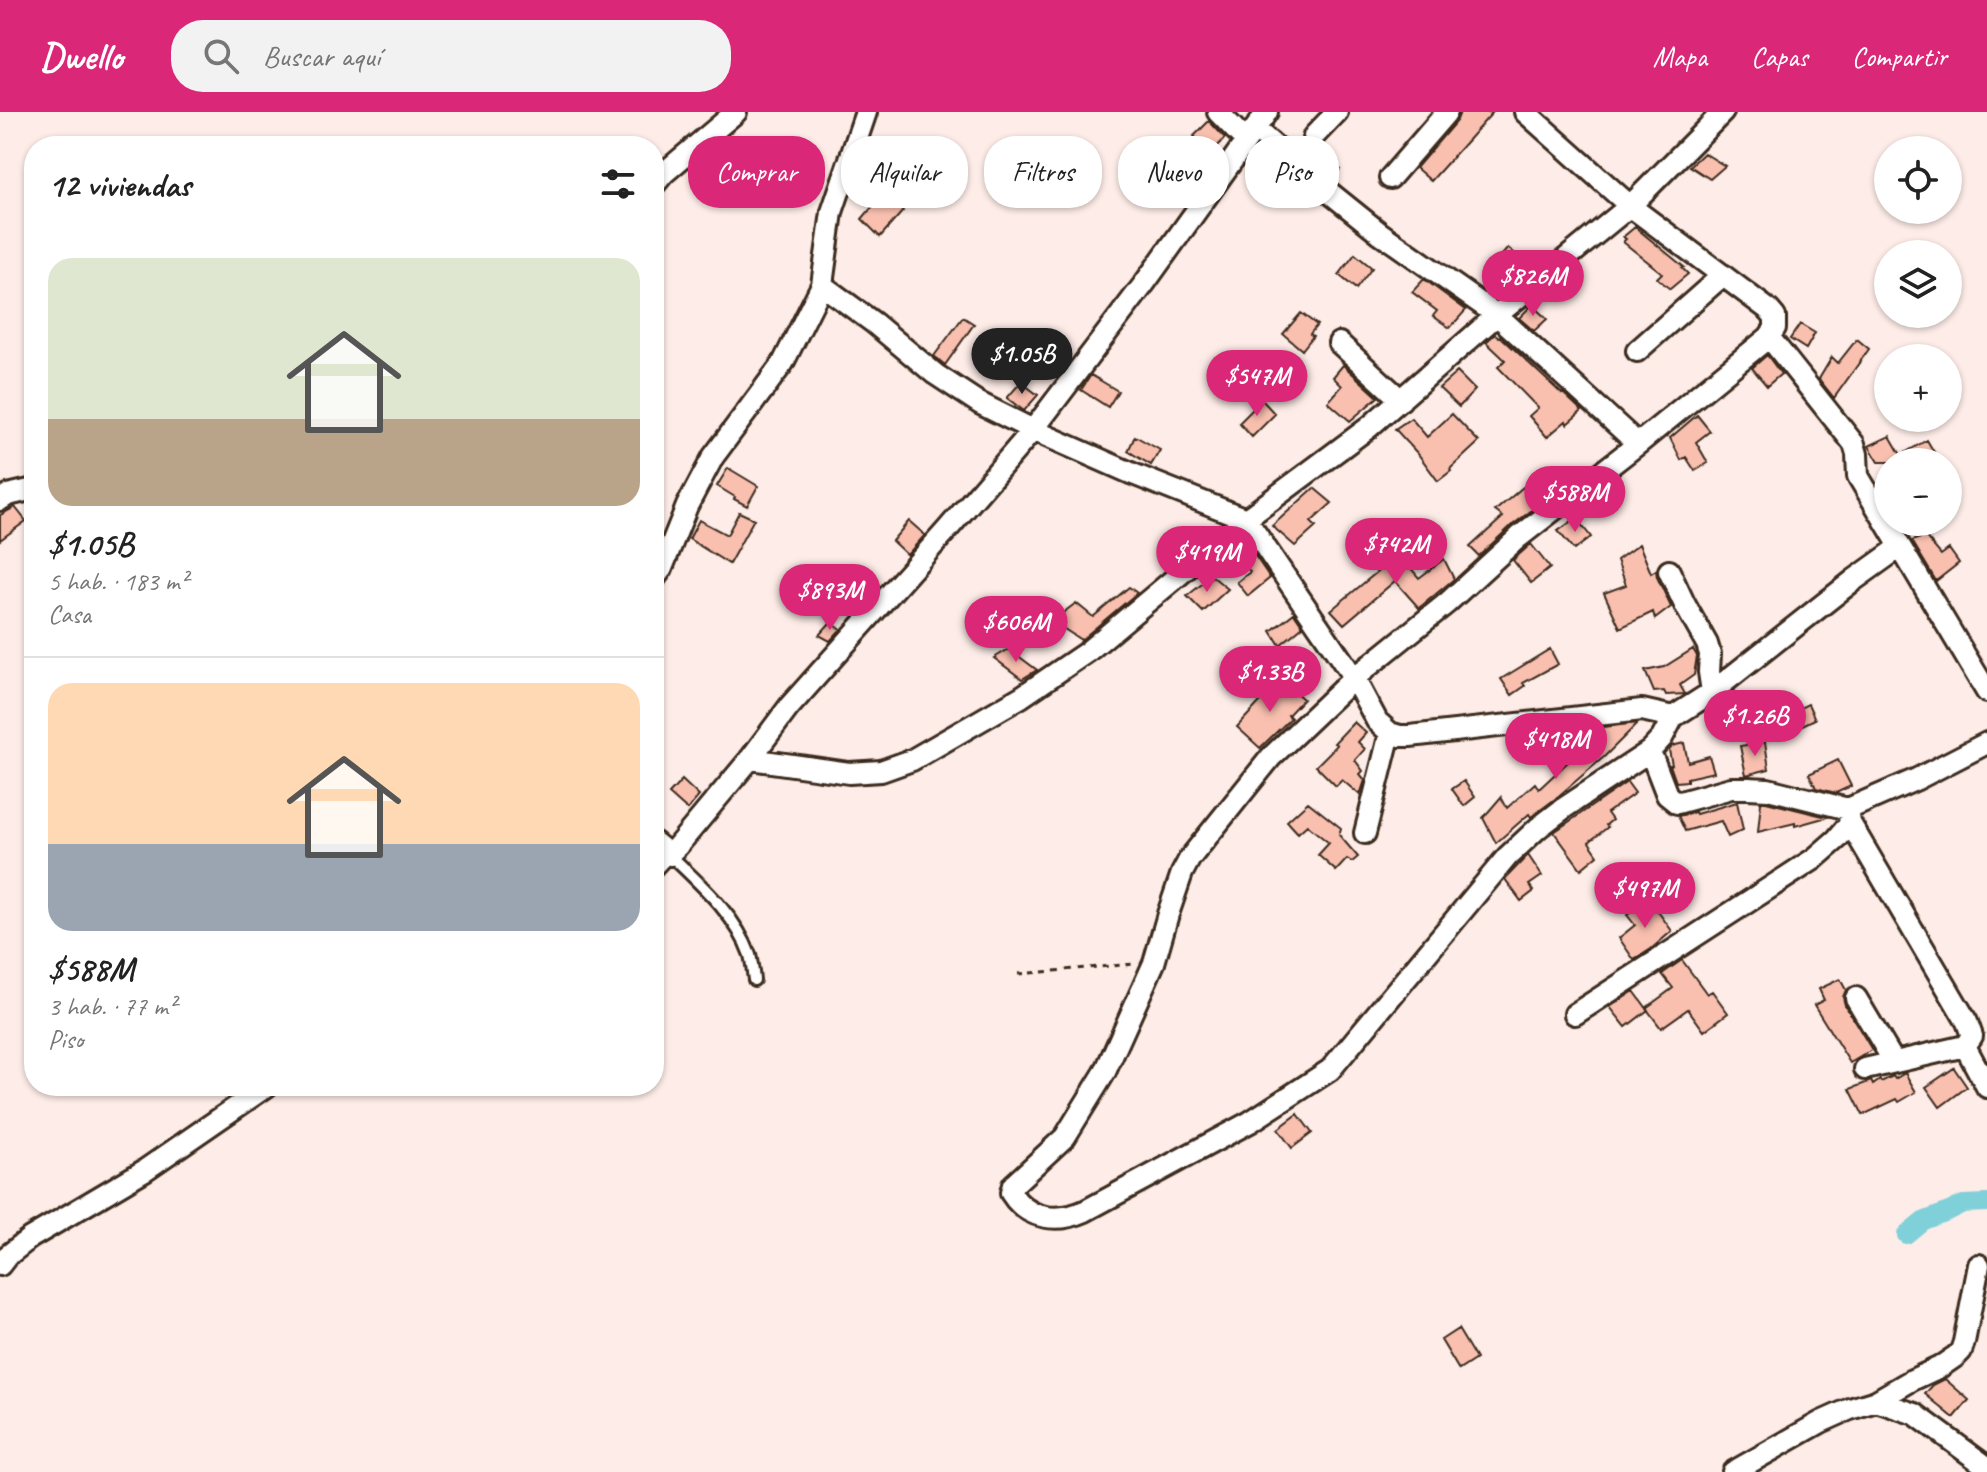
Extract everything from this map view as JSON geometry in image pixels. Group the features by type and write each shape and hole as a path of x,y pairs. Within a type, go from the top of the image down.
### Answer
{"street":[{"path":"664,173 736,112"},
{"path":"664,563 687,506 713,457 783,363 822,285 832,212 866,112"},
{"path":"1218,112 1256,127 1309,176 1380,233 1497,315 1638,444"},
{"path":"1314,136 1337,112"},
{"path":"1390,178 1447,112"},
{"path":"1525,112 1630,206 1769,310 1775,317 1775,328 1769,337 1638,444 1519,537 1447,603 1354,678 1271,757 1190,858 1173,900 1154,963 1105,1072 1065,1137 1011,1188 1020,1206 1027,1211 1056,1218 1071,1217 1085,1211 1250,1122 1330,1070 1507,857 1538,828 1650,751 1662,738 1673,717 1712,692 1900,547"},
{"path":"750,759 849,773 881,771 912,760 1021,697 1087,652 1246,519 1368,428 1497,315 1630,206 1723,112"},
{"path":"664,846 750,759 789,707 1033,430 1144,284 1256,127"},
{"path":"1637,351 1723,275"},
{"path":"822,285 935,374 979,403 1133,474 1246,519 1354,678 1377,721 1390,733 1400,736 1426,734 1642,710 1673,717"},
{"path":"1769,337 1854,444 1858,476 1987,692"},
{"path":"1339,343 1401,400"},
{"path":"0,500 24,491"},
{"path":"1669,571 1707,644 1712,692"},
{"path":"1365,833 1390,733"},
{"path":"1575,1014 1814,859 1837,839 1849,816 1987,743"},
{"path":"1650,751 1667,795 1677,803 1731,788 1768,789 1849,816 1971,1028 1972,1036 1965,1046 1865,1069"},
{"path":"1856,998 1894,1062"},
{"path":"1965,1046 1987,1087"},
{"path":"0,1265 30,1238 145,1170 252,1096"},
{"path":"1733,1472 1821,1422 1876,1401 1940,1367 1961,1351 1979,1265"},
{"path":"1876,1401 1915,1414 1987,1467"}],"lane":[{"path":"664,850 714,898 742,938 751,958 754,980"}],"path":[{"path":"1018,974 1154,963"}],"building":[{"path":"1460,112 1493,112 1431,181 1416,168 1457,120"},
{"path":"1209,121 1223,136 1194,136"},
{"path":"1704,153 1725,166 1710,179 1690,166"},
{"path":"871,208 900,208 903,211 880,237 862,219"},
{"path":"1635,227 1684,267 1688,274 1670,289 1657,278 1662,273 1623,242 1626,239 1623,237"},
{"path":"1508,248 1529,265 1514,285 1492,267"},
{"path":"1355,254 1372,268 1356,289 1339,275"},
{"path":"1424,279 1466,310 1450,328 1433,316 1437,311 1412,292"},
{"path":"1532,305 1547,319 1534,331 1519,318"},
{"path":"1301,313 1317,325 1302,350 1283,334"},
{"path":"963,317 974,324 945,365 934,356"},
{"path":"1800,324 1815,333 1806,349 1790,339"},
{"path":"1495,334 1582,411 1547,437 1529,416 1538,408 1498,367 1505,360 1486,342"},
{"path":"1857,339 1869,349 1834,398 1819,379 1832,357 1838,363"},
{"path":"1767,355 1781,374 1767,386 1752,368"},
{"path":"1343,365 1378,397 1350,421 1328,402 1342,386 1333,377"},
{"path":"1457,372 1475,390 1459,407 1439,388"},
{"path":"1091,375 1118,391 1108,407 1081,390"},
{"path":"1021,382 1038,395 1024,411 1007,398"},
{"path":"1262,400 1275,414 1252,437 1239,423"},
{"path":"1452,414 1479,442 1438,481 1395,429 1411,418 1427,437"},
{"path":"1697,415 1710,431 1696,442 1708,463 1695,471 1686,457 1681,460 1670,438"},
{"path":"1135,436 1160,450 1151,465 1128,451"},
{"path":"1890,436 1897,448 1874,448 1874,454 1869,446"},
{"path":"1927,440 1932,448 1913,448"},
{"path":"728,468 758,486 747,506 717,486"},
{"path":"1550,481 1558,490 1479,556 1470,547 1503,517 1495,511 1523,487 1533,496"},
{"path":"1314,488 1332,503 1311,522 1316,527 1295,546 1272,526"},
{"path":"15,507 24,522 0,540 0,515"},
{"path":"739,512 754,519 729,564 689,539 699,520 727,535"},
{"path":"1576,518 1591,537 1574,550 1558,531"},
{"path":"909,521 925,535 907,555 892,541"},
{"path":"1925,536 1941,555 1949,549 1959,563 1936,581 1912,541"},
{"path":"1243,538 1270,578 1248,596 1237,582 1250,572 1232,547"},
{"path":"1531,544 1550,568 1531,583 1513,560"},
{"path":"1639,544 1651,573 1656,570 1671,607 1655,619 1653,612 1620,628 1604,593 1626,585 1617,560"},
{"path":"1399,554 1419,578 1444,559 1454,579 1419,608 1395,581 1344,624 1331,610"},
{"path":"1212,576 1228,589 1203,612 1187,596"},
{"path":"1129,587 1137,593 1081,640 1052,621 1076,603 1093,617"},
{"path":"1294,613 1303,626 1280,645 1271,631"},
{"path":"830,623 841,629 830,641 819,635"},
{"path":"1009,649 1037,670 1022,679 994,658"},
{"path":"1550,649 1558,664 1523,683 1525,686 1512,695 1501,679"},
{"path":"1693,649 1697,656 1694,675 1680,685 1685,694 1654,692 1645,671 1664,667"},
{"path":"1281,679 1303,699 1288,715 1291,718 1260,748 1237,727"},
{"path":"1808,704 1815,719 1790,731 1783,716"},
{"path":"1354,722 1366,733 1358,742 1365,749 1355,760 1365,780 1360,795 1342,780 1336,786 1316,766"},
{"path":"1638,723 1555,799 1531,817 1529,814 1496,843 1483,818 1501,797 1507,808 1535,783 1539,789 1571,759 1569,756 1582,745 1579,741 1595,728"},
{"path":"1765,742 1769,769 1746,775 1740,746"},
{"path":"1684,743 1688,762 1709,756 1714,772 1676,782 1669,750"},
{"path":"1838,760 1851,786 1836,793 1816,788 1809,774"},
{"path":"682,780 699,796 687,810 669,794"},
{"path":"1464,781 1475,797 1464,806 1452,789"},
{"path":"1627,782 1635,793 1607,813 1612,820 1606,825 1608,827 1589,842 1598,855 1581,869 1554,832"},
{"path":"1308,802 1341,828 1339,835 1358,857 1352,862 1347,859 1336,871 1318,855 1329,843 1307,825 1298,833 1287,821"},
{"path":"1737,802 1743,830 1728,837 1721,821 1685,831 1678,816 1696,814"},
{"path":"1761,802 1766,802 1827,817 1758,832"},
{"path":"1528,855 1542,876 1529,885 1534,891 1521,901 1505,879"},
{"path":"1649,899 1672,931 1634,960 1619,938 1635,925 1627,915"},
{"path":"1682,960 1707,994 1712,991 1728,1013 1704,1031 1688,1009 1661,1028 1646,1008 1673,988 1662,974"},
{"path":"1840,979 1846,990 1843,997 1845,1005 1872,1050 1850,1063 1814,1005 1824,1000 1819,989"},
{"path":"1634,991 1648,1010 1626,1027 1610,1007"},
{"path":"1954,1068 1967,1087 1940,1107 1926,1087"},
{"path":"1905,1073 1916,1092 1899,1102 1897,1099 1863,1115 1850,1089 1871,1081 1873,1085 1893,1076 1895,1079"},
{"path":"1298,1114 1312,1133 1292,1148 1278,1129"},
{"path":"1458,1329 1476,1359 1459,1370 1441,1340"},
{"path":"1945,1379 1969,1400 1954,1418 1925,1394"}],"waterway":[{"path":"1906,1235 1923,1221 1963,1204 1987,1203"}]}
